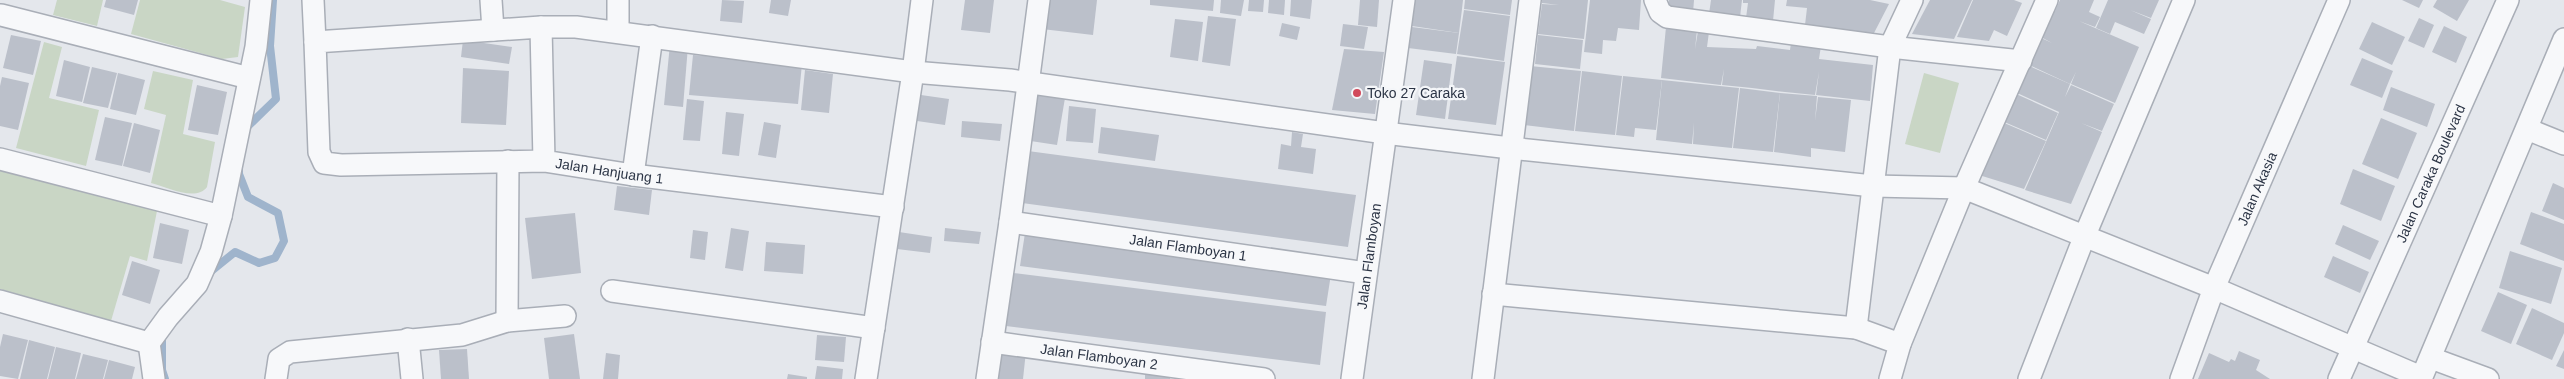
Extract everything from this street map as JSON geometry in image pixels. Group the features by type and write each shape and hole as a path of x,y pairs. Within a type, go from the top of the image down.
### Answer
{"street":[{"path":"5,0 0,16 249,78"},
{"path":"154,379 149,343 168,317 197,284 211,252 221,216 256,46 261,0"},
{"path":"313,0 315,42 541,27 576,27 913,72 1028,83 1385,134 1873,186 1964,188 2214,288 2421,378 2564,39"},
{"path":"490,0 493,30"},
{"path":"618,0 618,32"},
{"path":"866,379 913,72 922,0"},
{"path":"987,379 1039,0"},
{"name":"Jalan Flamboyan","path":"1352,379 1404,0"},
{"path":"1483,379 1510,148 1530,0"},
{"path":"1655,0 1660,12 1667,17 1890,47 2021,61"},
{"path":"1856,328 1890,47 1912,0"},
{"path":"1890,379 1900,344 1964,188 2047,0"},
{"path":"2029,379 2085,235 2184,0"},
{"name":"Jalan Akasia","path":"2181,379 2214,288 2339,0"},
{"name":"Jalan Caraka Boulevard","path":"2339,379 2508,0"},
{"path":"541,27 544,161"},
{"path":"633,175 652,36"},
{"name":"Jalan Hanjuang 1","path":"315,42 319,152 324,163 341,165 544,161 633,175 893,207"},
{"path":"2527,129 2564,144"},
{"path":"0,159 221,216"},
{"path":"507,321 508,161"},
{"name":"Jalan Flamboyan 1","path":"1010,222 1366,273"},
{"path":"612,291 874,328"},
{"path":"1493,294 1856,328 1900,344"},
{"path":"0,301 149,343"},
{"path":"276,379 278,359 290,352 462,335 507,321 565,316"},
{"path":"408,339 412,379"},
{"name":"Jalan Flamboyan 2","path":"992,342 1264,379"},
{"path":"2431,358 2488,379"}],"green space":[{"path":"57,0 103,0 97,26 53,15"},
{"path":"140,0 220,0 245,7 238,57 222,59 131,34"},
{"path":"44,42 62,47 49,98 99,110 86,166 16,148"},
{"path":"153,71 193,80 183,134 215,142 207,187 202,191 196,193 181,192 151,183 166,115 144,109"},
{"path":"1924,73 1959,83 1940,153 1905,144"},
{"path":"0,171 157,211 147,261 130,256 111,321 0,289"}],"building":[{"path":"106,0 138,0 134,15 104,7"},
{"path":"722,0 744,1 742,23 720,21"},
{"path":"771,0 791,0 788,16 769,13"},
{"path":"965,0 994,0 990,33 961,30"},
{"path":"1045,0 1097,0 1093,35 1042,29"},
{"path":"1150,0 1214,0 1213,11 1150,5"},
{"path":"1221,0 1244,0 1241,16 1220,13"},
{"path":"1249,0 1264,0 1263,12 1248,11"},
{"path":"1269,0 1285,0 1284,15 1268,13"},
{"path":"1291,0 1312,0 1310,19 1290,16"},
{"path":"1360,0 1379,0 1377,27 1358,25"},
{"path":"1415,0 1463,0 1459,33 1412,26"},
{"path":"1465,0 1512,0 1510,15 1464,9"},
{"path":"1542,0 1588,0 1584,39 1538,34 1542,4 1559,5 1542,3"},
{"path":"1590,0 1641,0 1639,30 1618,28 1616,41 1603,40 1602,54 1584,52"},
{"path":"1669,0 1694,0 1693,13 1668,9"},
{"path":"1711,0 1742,0 1740,17 1709,14"},
{"path":"1743,0 1775,0 1773,21 1746,18 1748,3 1743,3"},
{"path":"1787,0 1870,0 1889,4 1874,33 1805,25 1807,8 1786,6"},
{"path":"1930,0 1972,0 1954,39 1912,34"},
{"path":"1973,0 2014,0 2022,3 2007,36 1994,30 1989,41 1957,37"},
{"path":"2060,0 2094,0 2089,12 2100,17 2095,27 2079,21 2139,47 2115,103 2071,84 2076,72 2070,84 2027,64 2039,37 2052,43 2039,36 2051,9 2055,11"},
{"path":"2108,0 2159,0 2151,18 2130,10 2151,19 2144,34 2115,22 2110,34 2096,28"},
{"path":"2402,0 2423,0 2419,8"},
{"path":"2437,0 2469,0 2457,21 2433,7"},
{"path":"1464,10 1510,16 1504,61 1457,54"},
{"path":"1208,16 1236,19 1230,66 1202,62"},
{"path":"2419,18 2434,25 2424,48 2408,41"},
{"path":"1175,19 1203,22 1198,61 1170,57"},
{"path":"2372,22 2405,37 2392,65 2359,49"},
{"path":"1282,23 1300,27 1297,40 1279,36"},
{"path":"1343,24 1368,27 1364,49 1340,46"},
{"path":"2444,26 2467,37 2456,63 2432,52"},
{"path":"1412,27 1459,33 1456,54 1408,48"},
{"path":"1666,27 1697,30 1695,49 1698,31 1709,32 1707,47 1756,49 1757,46 1790,50 1791,43 1821,46 1819,59 1873,65 1870,101 1816,95 1819,72 1815,95 1722,85 1724,69 1721,85 1661,78"},
{"path":"11,35 41,41 33,75 3,68"},
{"path":"1538,35 1583,40 1580,69 1535,64"},
{"path":"463,40 512,47 509,64 461,57"},
{"path":"670,44 688,46 683,107 664,105"},
{"name":"Toko 27 Caraka","path":"1344,49 1384,52 1375,114 1332,110"},
{"path":"693,55 802,64 798,104 689,95"},
{"path":"1457,56 1505,62 1496,125 1448,119"},
{"path":"2362,58 2393,71 2382,98 2350,85"},
{"path":"64,60 90,67 82,102 56,96"},
{"path":"1424,60 1452,64 1445,119 1416,115"},
{"path":"2027,65 2070,84 2065,97 2071,85 2114,104 2102,131 2081,123 2102,132 2071,204 2025,190 2059,112 2015,92"},
{"path":"1530,66 1581,71 1574,131 1523,125"},
{"path":"92,67 117,73 108,108 83,103"},
{"path":"463,68 509,71 506,125 461,123"},
{"path":"805,70 833,74 829,113 801,110"},
{"path":"1582,71 1622,76 1615,135 1575,131"},
{"path":"118,73 145,80 136,115 110,109"},
{"path":"1623,76 1662,80 1656,130 1635,128 1634,137 1616,135"},
{"path":"2,77 29,83 18,130 0,126 0,86"},
{"path":"1662,80 1739,88 1732,148 1693,144 1694,123 1692,144 1656,140"},
{"path":"197,85 227,92 218,135 188,130"},
{"path":"2391,87 2435,104 2427,127 2383,110"},
{"path":"1740,88 1780,93 1773,152 1733,148"},
{"path":"1031,93 1065,98 1057,145 1024,140"},
{"path":"1780,93 1817,96 1815,121 1818,97 1851,100 1845,152 1811,148 1811,157 1774,152"},
{"path":"2014,93 2058,113 2046,140 2002,121"},
{"path":"914,94 949,99 945,125 910,120"},
{"path":"687,99 704,101 700,141 683,140"},
{"path":"1069,106 1096,109 1093,143 1066,141"},
{"path":"726,112 744,114 739,156 722,154"},
{"path":"105,117 132,123 122,166 95,160"},
{"path":"2381,118 2417,133 2398,179 2362,164"},
{"path":"962,121 1002,124 1000,141 961,137"},
{"path":"764,122 781,125 776,158 758,155"},
{"path":"2002,122 2046,141 2024,189 1979,175"},
{"path":"134,123 160,130 150,173 123,166"},
{"path":"1101,127 1159,135 1155,161 1098,153"},
{"path":"1292,132 1303,134 1301,147 1316,149 1313,174 1278,169 1281,144 1291,146"},
{"path":"1028,151 1356,195 1348,247 1022,203"},
{"path":"2353,169 2395,186 2381,221 2340,204"},
{"path":"2553,183 2564,188 2564,220 2542,211"},
{"path":"617,186 652,190 649,215 614,210"},
{"path":"2531,212 2564,224 2564,261 2520,244"},
{"path":"575,213 581,273 532,279 525,218"},
{"path":"160,223 189,230 182,264 153,258"},
{"path":"2343,225 2379,241 2370,260 2335,244"},
{"path":"731,228 749,231 743,271 725,268"},
{"path":"945,228 981,232 979,244 944,241"},
{"path":"693,230 708,232 705,260 690,258"},
{"path":"899,232 932,237 930,253 897,249"},
{"path":"1025,233 1331,274 1326,306 1020,266"},
{"path":"766,242 805,245 803,274 764,271"},
{"path":"2510,251 2562,268 2551,304 2499,288"},
{"path":"2333,256 2369,272 2360,293 2324,277"},
{"path":"132,261 160,270 150,304 122,295"},
{"path":"1013,273 1326,312 1320,365 1006,326"},
{"path":"2498,292 2527,305 2511,344 2481,331"},
{"path":"2532,308 2564,323 2564,333 2552,360 2516,344"},
{"path":"3,334 28,340 18,379 0,376 0,347"},
{"path":"574,334 580,379 549,379 544,338"},
{"path":"817,335 846,337 844,362 815,360"},
{"path":"29,340 55,347 47,379 20,379"},
{"path":"56,347 81,353 75,379 48,379"},
{"path":"994,348 1026,351 1023,379 990,379"},
{"path":"467,349 469,379 441,379 439,350"},
{"path":"2564,350 2564,369 2556,366"},
{"path":"2239,351 2260,360 2256,370 2270,379 2198,379 2209,353 2229,362 2231,359 2235,361"},
{"path":"606,353 620,355 618,379 603,379"},
{"path":"83,354 108,360 103,379 76,379"},
{"path":"109,360 135,367 132,379 104,379"},
{"path":"817,366 843,369 842,379 815,379"},
{"path":"788,374 807,377 807,379 787,379"},
{"path":"1145,374 1171,374 1170,379 1145,379"}],"waterway":[{"path":"243,131 276,99 270,46 273,0"},
{"path":"209,273 235,252 259,263 275,258 284,241 278,213 248,197 239,174 239,169"},
{"path":"164,334 162,337 162,370 165,379"}],"place":[{"name":"Toko 27 Caraka","path":"1357,93"}]}
